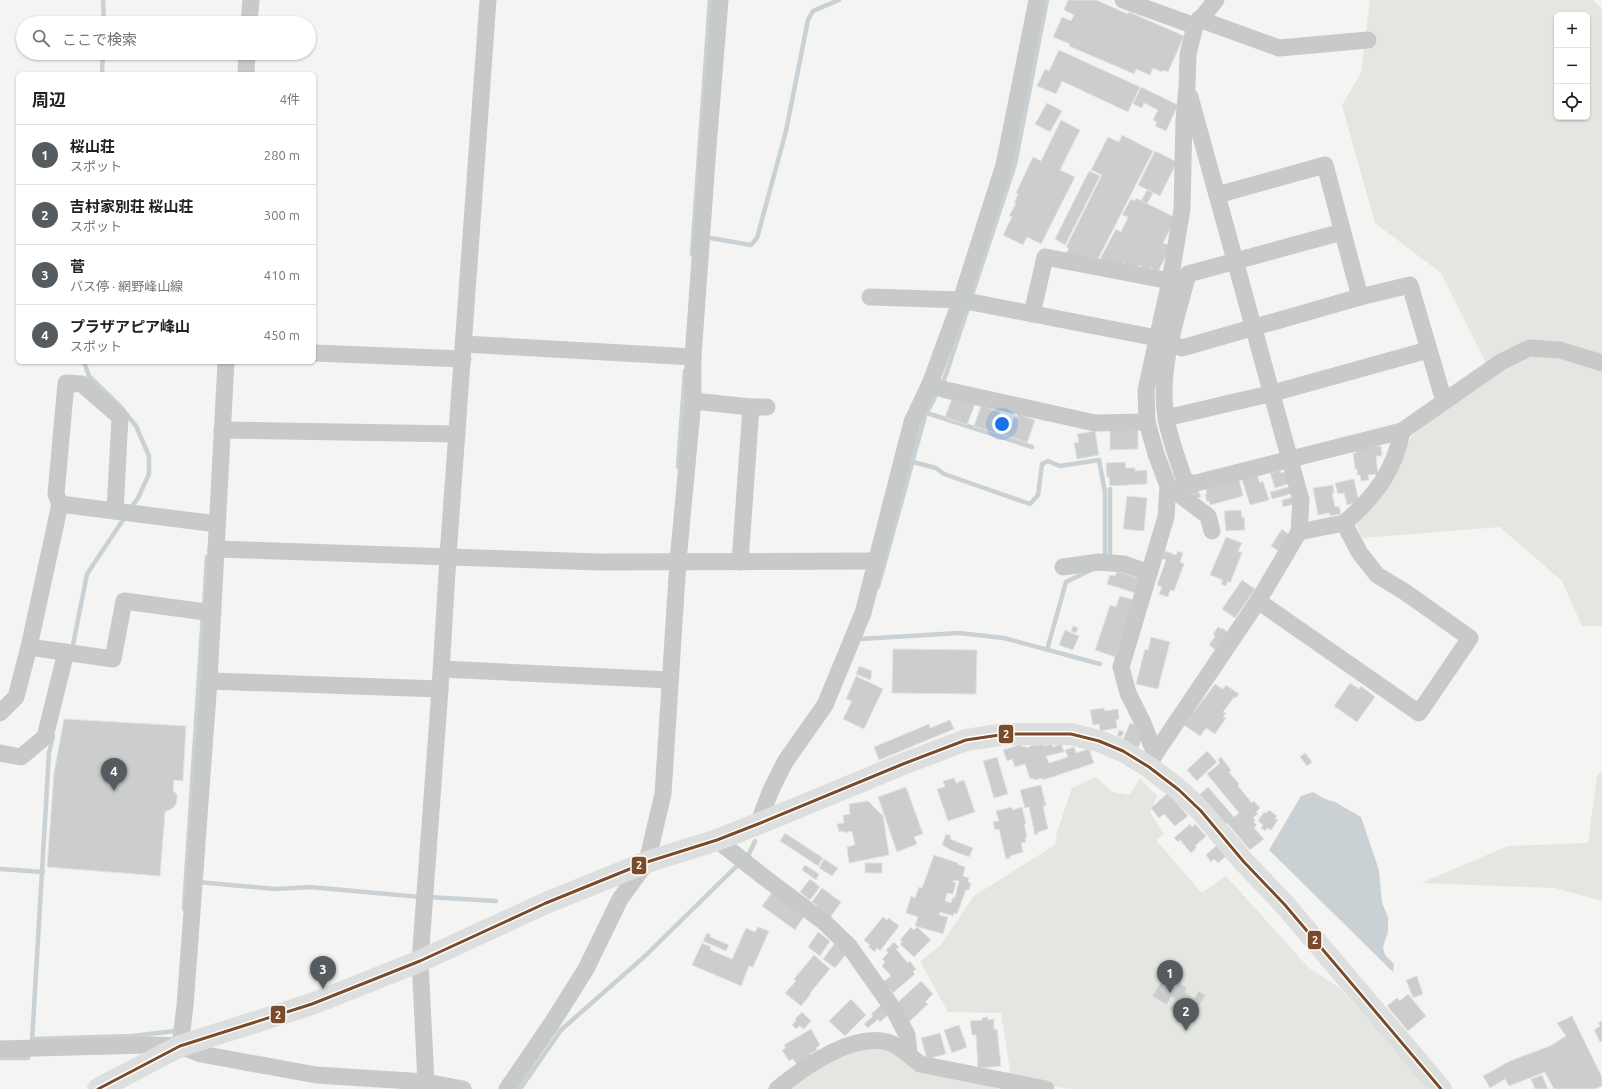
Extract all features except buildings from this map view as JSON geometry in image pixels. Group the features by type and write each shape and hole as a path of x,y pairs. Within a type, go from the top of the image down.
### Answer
{"main road":[{"path":"98,1089 180,1046 312,1004 420,961 546,903 648,862 717,840 903,764 966,740 1006,734 1071,734 1099,741 1123,751 1152,760 1179,790 1201,811 1244,862 1285,905 1440,1089"}],"street":[{"path":"250,16 251,0"},
{"path":"426,1082 420,961 442,669 448,556 488,0"},
{"path":"507,1089 552,1023 586,969 620,899 648,862 663,794 678,562 693,400 693,357 720,0"},
{"path":"758,824 784,762 825,705 863,612 912,422 930,384 961,300 1004,165 1037,0"},
{"path":"1123,0 1279,48 1368,40"},
{"path":"1216,0 1197,22 1188,54 1184,126 1182,209 1170,281 1164,340 1166,418 1184,479 1192,484 1402,431 1501,362 1529,348 1560,350 1602,363"},
{"path":"246,72 247,60"},
{"path":"1152,760 1258,600 1299,532 1301,500 1291,459 1187,87"},
{"path":"1217,195 1325,166 1360,297"},
{"path":"1152,760 1143,723 1128,693 1121,667 1166,517 1168,486 1156,454 1147,422 1146,390 1188,274 1342,232"},
{"path":"1032,314 1045,257 1170,281"},
{"path":"870,297 961,300 1164,340 1182,348 1360,297 1410,285 1444,401"},
{"path":"1166,418 1273,394 1428,350"},
{"path":"316,353 463,351 693,357"},
{"path":"180,1046 185,1006 209,681 226,364"},
{"path":"0,713 16,698 29,647 60,504 56,494 66,383 82,384 120,418 115,511"},
{"path":"930,384 946,390 1095,423 1147,422"},
{"path":"693,400 759,407 740,562"},
{"path":"222,430 457,434"},
{"path":"1299,532 1344,523 1362,508 1375,493 1390,468 1399,447 1402,431"},
{"path":"1168,486 1208,516 1212,531"},
{"path":"60,504 218,524"},
{"path":"1258,600 1419,713 1470,638 1405,592 1378,575 1359,552 1344,523"},
{"path":"216,549 599,562 877,561"},
{"path":"1063,567 1099,562 1124,564 1149,573"},
{"path":"29,647 113,659 124,601 212,613"},
{"path":"0,753 21,757 45,737 66,652"},
{"path":"442,669 670,680"},
{"path":"209,681 440,689"},
{"path":"717,840 824,922 850,946 894,1010 907,1035 908,1054"},
{"path":"777,1089 798,1071 838,1049 870,1040 888,1042 908,1054 920,1064 1046,1089"},
{"path":"0,1049 147,1045 180,1046 201,1054 316,1075 426,1082 463,1089"}],"shaded area":[{"path":"1370,0 1593,0 1602,9 1602,626 1582,626 1562,581 1500,527 1362,538 1355,520 1395,472 1411,436 1450,405 1493,377 1441,273 1375,223 1342,105 1361,73"},
{"path":"1602,771 1602,901 1555,888 1421,883 1508,846 1588,843 1597,776"},
{"path":"1096,777 1113,792 1130,795 1140,778 1157,796 1150,812 1164,834 1156,840 1202,893 1226,876 1309,968 1340,988 1427,1089 1070,1089 1046,1085 1011,1076 1001,1013 948,1012 920,961 941,945 974,896 1055,845 1057,832 1072,788"},
{"path":"1313,792 1325,799 1335,802 1361,817 1379,870 1382,903 1388,917 1388,932 1383,947 1385,955 1394,964 1393,972 1269,850 1301,796"},
{"path":"871,1046 1013,1089 783,1089 839,1053"}],"waterway":[{"path":"103,0 104,16"},
{"path":"692,254 710,0"},
{"path":"704,237 751,245 757,238 786,131 808,20 813,11 839,0"},
{"path":"971,298 1015,164 1047,0"},
{"path":"102,72 103,60"},
{"path":"878,587 925,416 944,380 969,305"},
{"path":"85,364 89,376 119,405 136,426 149,456 149,474 138,498 130,509"},
{"path":"678,467 685,371"},
{"path":"927,413 1032,447"},
{"path":"913,462 936,468 944,474 1030,504 1038,495 1042,464 1048,461 1060,466 1099,460 1105,492 1105,556"},
{"path":"1110,489 1110,556"},
{"path":"72,650 87,574 125,517"},
{"path":"204,608 207,557"},
{"path":"1047,650 1066,582 1091,570"},
{"path":"184,909 203,615"},
{"path":"860,639 959,633 1004,638 1100,664"},
{"path":"32,1041 49,753 53,736"},
{"path":"520,1089 561,1030 645,956 749,854 755,841"},
{"path":"0,869 43,872"},
{"path":"197,882 276,889 310,887 421,897"},
{"path":"428,897 496,901"},
{"path":"32,1039 132,1036 175,1031 176,1028"},
{"path":"0,1058 28,1058 29,1052"}],"transit line":[{"name":"2","path":"98,1089 180,1046 312,1004 420,961 546,903 647,862 717,840 903,764 966,740 1006,734 1071,734 1099,741 1123,751 1149,767 1179,790 1201,811 1244,862 1285,905 1441,1089"}],"place":[{"name":"プラザアピア峰山","path":"114,791"},
{"name":"菅","path":"323,989"},
{"name":"桜山荘","path":"1170,993"},
{"name":"吉村家別荘 桜山荘","path":"1186,1031"}]}
